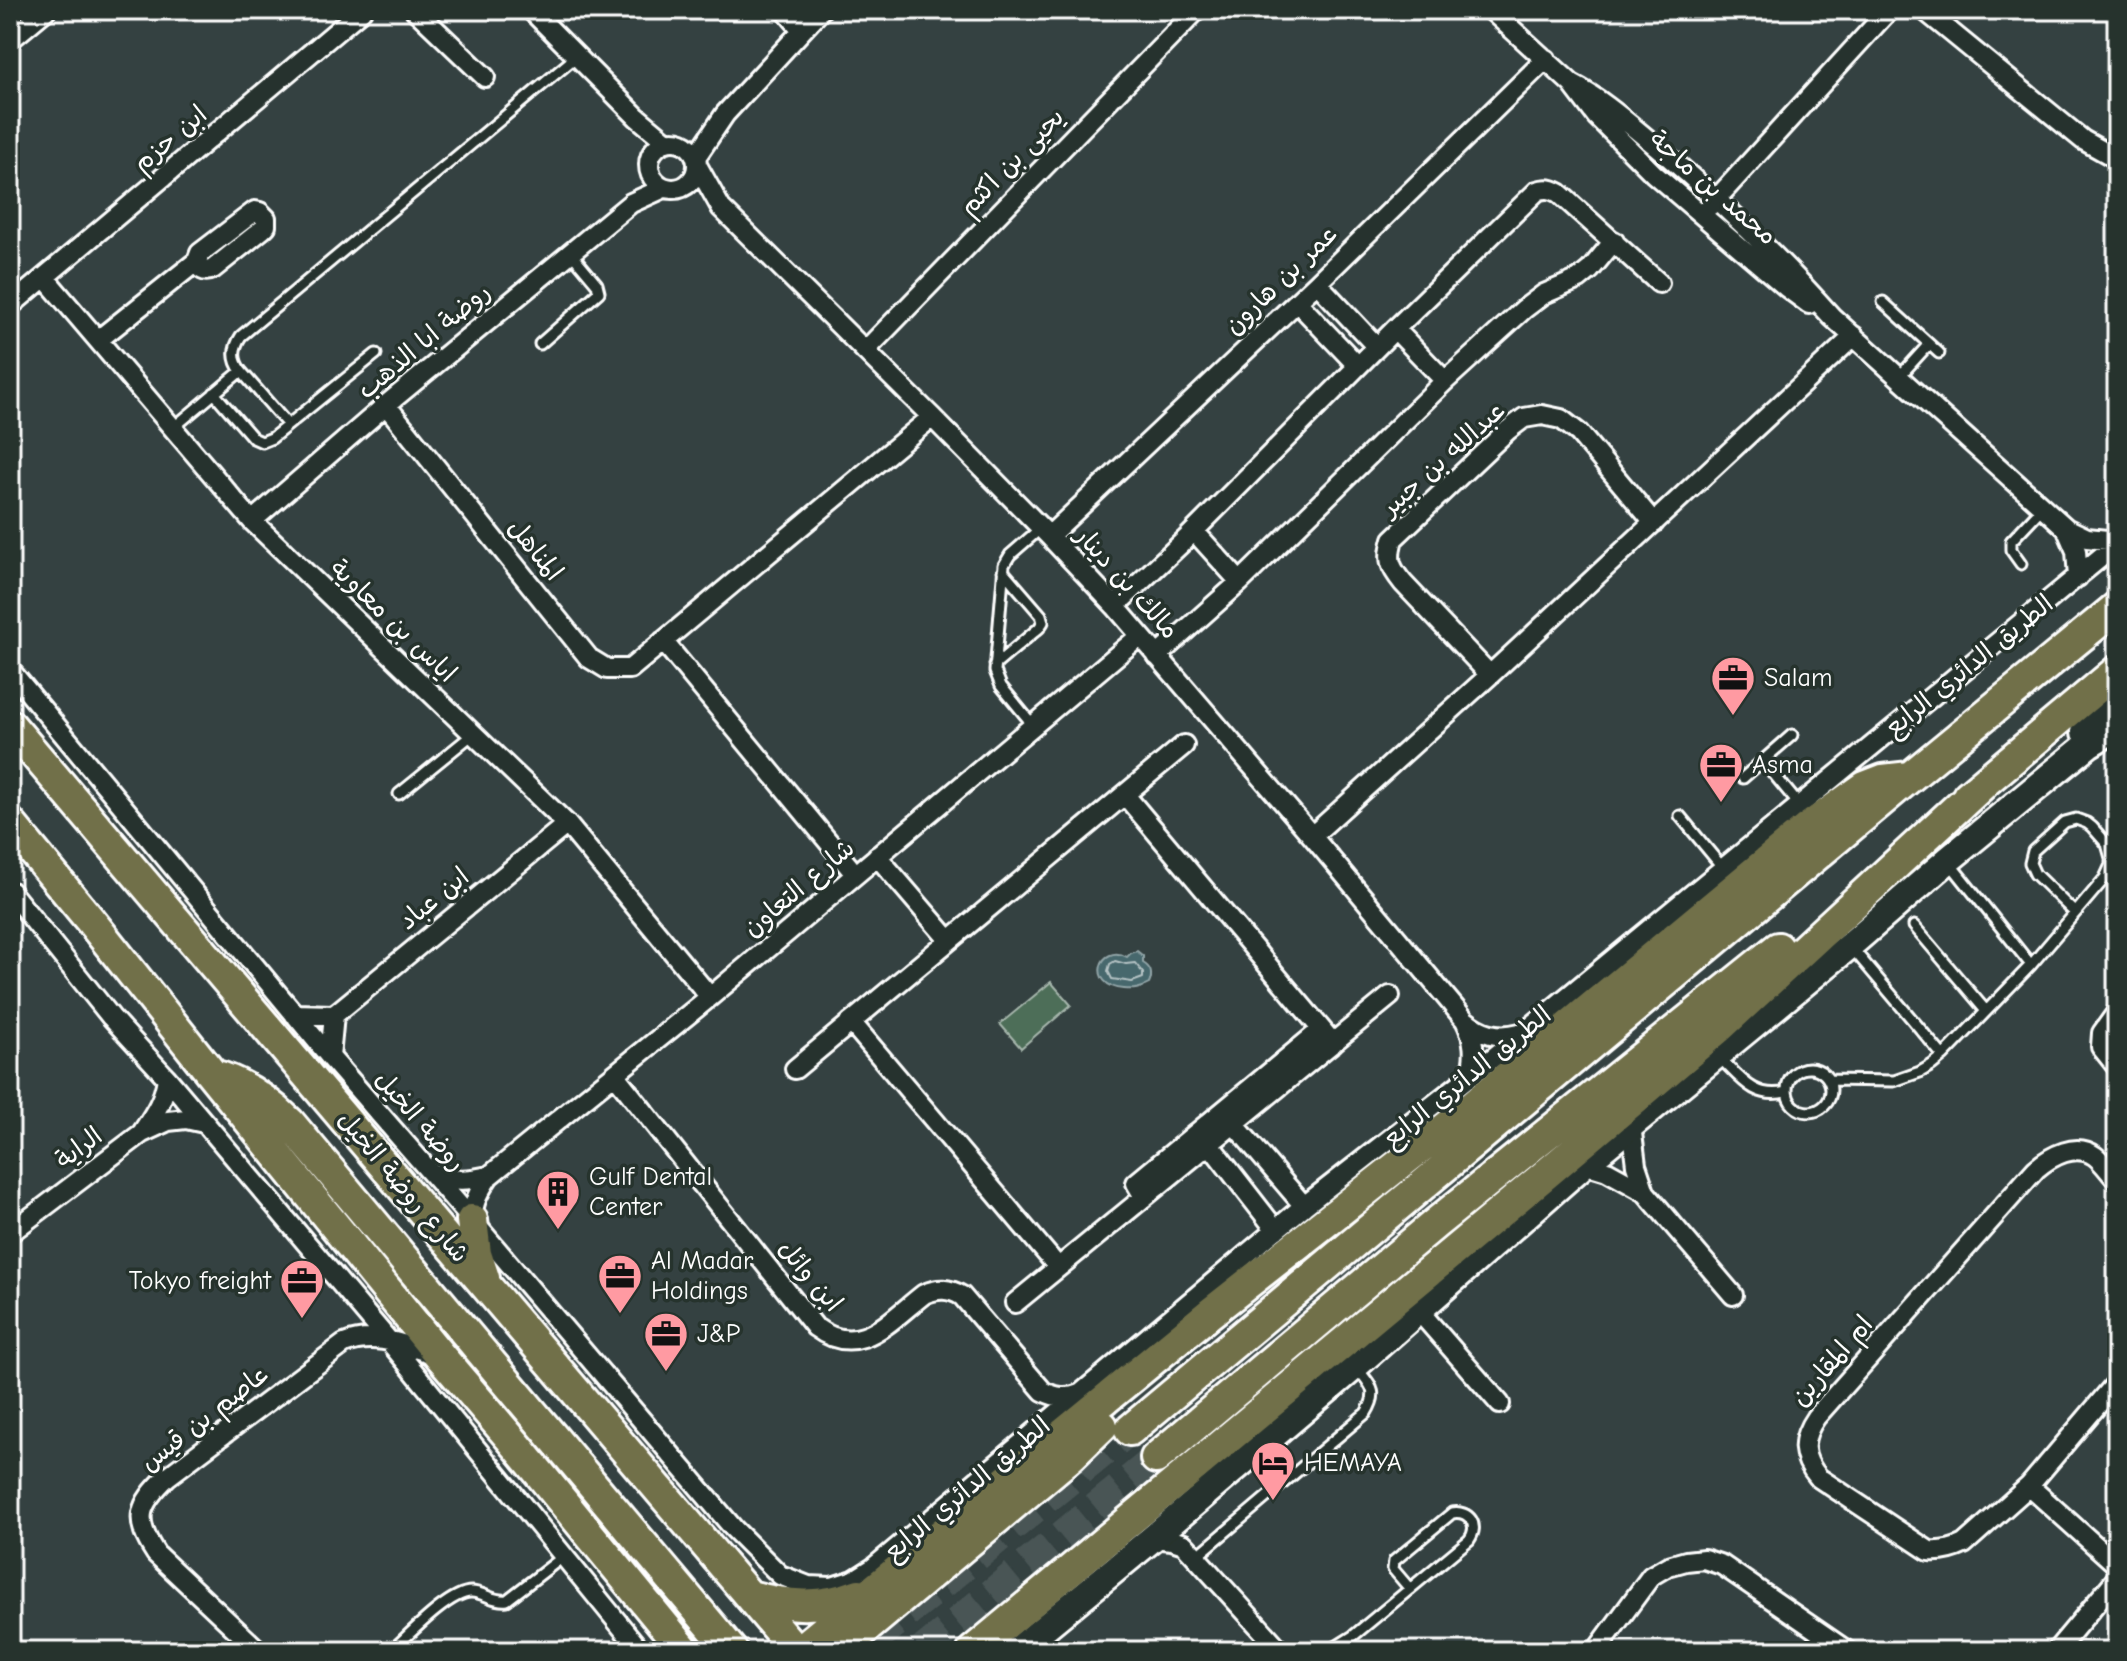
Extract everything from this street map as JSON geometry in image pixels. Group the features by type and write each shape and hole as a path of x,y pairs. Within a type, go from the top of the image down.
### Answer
{"main road":[{"name":"الطريق الدائري الرابع","path":"1130,1430 2117,607"},
{"path":"1156,1458 1436,1223 1983,784 2117,671"},
{"name":"شارع روضة الخيل","path":"10,725 797,1651"},
{"path":"797,1651 1234,1294 1448,1126 1806,829 1865,787 1883,780 1910,777"},
{"path":"973,1651 1580,1146 1751,998 1983,784"},
{"path":"10,823 441,1357 685,1651"},
{"path":"211,1073 259,1096 289,1122 732,1651"},
{"path":"1383,1176 1393,1136"},
{"path":"472,1220 476,1254 485,1284"},
{"path":"1198,1295 1234,1294"},
{"path":"849,1646 1100,1429 1125,1400 1151,1361"},
{"path":"750,1596 792,1605 814,1605 835,1602 876,1586"},
{"path":"642,1598 665,1651"}],"street":[{"path":"10,40 46,10"},
{"name":"ابن حزم","path":"10,306 362,10"},
{"path":"415,10 485,77"},
{"name":"مالك بن دينار","path":"531,10 637,117 679,152 721,208 932,417 1115,606 1465,1020 1474,1042 1470,1076"},
{"path":"785,10 802,30"},
{"path":"649,172 658,184 672,188 692,180 679,152 725,114 821,10"},
{"name":"يحيى بن اكثم","path":"865,351 1197,10"},
{"name":"محمد بن ماجة","path":"1491,10 1572,84 1606,127 1654,174 1786,287 1832,317 2066,528 2087,538 2117,542"},
{"path":"1701,216 1889,10"},
{"path":"1924,10 2083,140 2117,159"},
{"name":"عمر بن هارون","path":"1045,532 1297,302 1546,59"},
{"name":"محمد بن ماجة","path":"1572,84 1622,118 1717,199 1832,317"},
{"name":"روضة ابا الذهب","path":"631,203 649,172 649,165 679,152"},
{"name":"مالك بن دينار","path":"672,188 721,208"},
{"name":"روضة ابا الذهب","path":"252,521 386,405 631,203 672,188"},
{"path":"1115,606 1537,191 1552,189 1559,193 1659,283"},
{"path":"1157,656 1235,586 1445,381 1533,301 1585,275 1614,241"},
{"path":"98,340 197,261"},
{"name":"اياس بن معاوية","path":"45,278 252,521 567,824 710,997"},
{"path":"1317,283 1377,347"},
{"path":"1297,302 1358,366"},
{"path":"1395,329 1445,381"},
{"path":"1312,836 1854,336"},
{"name":"المناهل","path":"386,405 589,658 607,669 630,669 932,417"},
{"name":"عبدالله بن جبير","path":"1490,675 1403,583 1393,571 1388,556 1393,539 1508,430 1524,418 1542,415 1561,419 1579,433 1654,523"},
{"path":"2066,528 2076,551 2078,577"},
{"path":"1190,535 1235,586"},
{"name":"الطريق الدائري الرابع","path":"808,1586 832,1587 854,1580 873,1568 1304,1206 1523,1033 2117,542"},
{"name":"شارع التعاون","path":"472,1220 478,1193 489,1176 710,997 1140,636"},
{"path":"663,641 855,874"},
{"name":"روضة الخيل","path":"10,670 330,1057 734,1529 780,1575 808,1586"},
{"path":"1751,998 1792,976 2117,705"},
{"path":"1016,1651 1355,1366 1584,1164 2089,744 2117,727"},
{"path":"795,1069 1184,745"},
{"path":"1125,795 1327,1036"},
{"name":"ابن عباد","path":"334,1015 567,824"},
{"path":"877,856 949,940"},
{"path":"10,891 111,1017 167,1078 389,1341 641,1651"},
{"path":"1144,1197 1136,1183 1327,1036 1390,996"},
{"path":"2117,1012 2102,1033 2101,1047 2117,1067"},
{"path":"294,1014 334,1015 330,1057"},
{"name":"مالك بن دينار","path":"1465,1020 1486,1033 1498,1036 1523,1033"},
{"path":"851,1022 1058,1267"},
{"path":"1015,1303 1210,1145 1327,1036"},
{"name":"ابن وائل","path":"615,1075 815,1327 827,1336 842,1340 873,1334 924,1294 944,1289 962,1296 1038,1386"},
{"name":"الراية","path":"142,1133 160,1106 167,1078"},
{"name":"الراية","path":"10,1233 142,1133 168,1121 186,1119 204,1123"},
{"path":"1234,1124 1304,1206"},
{"path":"1631,1125 1636,1165 1645,1192"},
{"path":"1210,1145 1276,1230"},
{"name":"ام المقارين","path":"2117,1180 2093,1154 2078,1150 2048,1158 1816,1417 1808,1428 1804,1442 1805,1455 1810,1468 1819,1478 1929,1551 1941,1552 1964,1544 2029,1486 2117,1382"},
{"path":"1584,1164 1607,1171 1645,1192 1733,1295"},
{"path":"430,1172 450,1180 464,1181 489,1176"},
{"path":"1418,1310 1433,1268"},
{"path":"344,1344 355,1327 359,1306"},
{"path":"1418,1310 1500,1404"},
{"path":"344,1344 366,1338 389,1341 441,1357"},
{"name":"عاصم بن قيس","path":"259,1651 156,1554 145,1537 141,1514 150,1494 167,1477 344,1344"},
{"path":"1038,1386 1056,1397 1080,1394"},
{"path":"1038,1386 1045,1406 1044,1424"},
{"path":"2029,1486 2117,1565"},
{"path":"1182,1513 1190,1551"},
{"path":"1112,1536 1172,1540 1190,1551 1281,1651"},
{"path":"1596,1651 1651,1576 1668,1566 1704,1559 1722,1565 1847,1651"},
{"path":"2056,1651 2117,1578"}],"lane":[{"path":"288,425 241,371 234,355 241,336 577,56"},
{"path":"540,344 599,292 597,284 571,253"},
{"path":"1883,302 1939,353"},
{"path":"1899,377 1929,344"},
{"path":"214,393 253,438 262,442 272,438 376,354"},
{"path":"173,428 241,371"},
{"path":"2021,564 2011,550 2011,541 2043,507"},
{"path":"1033,725 998,682 995,665 1003,571 1010,555 1045,532"},
{"path":"995,665 1043,622 1041,615 1003,571"},
{"path":"399,794 473,734"},
{"path":"1743,778 1792,735"},
{"path":"1763,761 1800,806"},
{"path":"1680,816 1723,868"},
{"path":"1829,1080 1894,1081 1920,1072 1943,1056 2031,965 2105,878 2111,865 2107,844 2092,827 2076,819 2065,822 2033,851 2030,863 2035,874 2075,913"},
{"path":"1948,860 2031,965"},
{"path":"1914,926 1986,1011"},
{"path":"1849,946 1943,1056"},
{"path":"1717,1054 1751,1088 1770,1095 1786,1092"},
{"path":"1803,1068 1818,1069 1829,1080 1831,1087 1828,1102 1815,1112 1799,1111 1786,1092 1790,1077 1803,1068"},
{"path":"1190,1551 1366,1413 1374,1394 1355,1366"},
{"path":"1329,1651 1353,1636 1410,1589 1473,1535 1474,1525 1468,1515 1452,1513 1394,1561 1393,1569 1410,1589"},
{"path":"391,1651 451,1598 473,1592 497,1601 507,1600 564,1556"},
{"path":"1343,1651 1353,1636"}],"green space":[{"path":"1051,982 1071,1005 1021,1048 1000,1024"}],"water":[{"path":"1137,951 1151,972 1149,984 1128,989 1104,981 1101,966 1104,960 1110,955 1127,957"}],"tunnel":[{"path":"872,1642 1130,1430"},
{"path":"922,1651 1156,1458"}],"place":[{"name":"Salam","path":"1733,717"},
{"name":"Asma","path":"1721,804"},
{"name":"Gulf Dental Center","path":"558,1231"},
{"name":"Al Madar Holdings","path":"620,1315"},
{"name":"Tokyo freight","path":"302,1320"},
{"name":"J&P","path":"666,1373"},
{"name":"HEMAYA","path":"1273,1502"}]}
